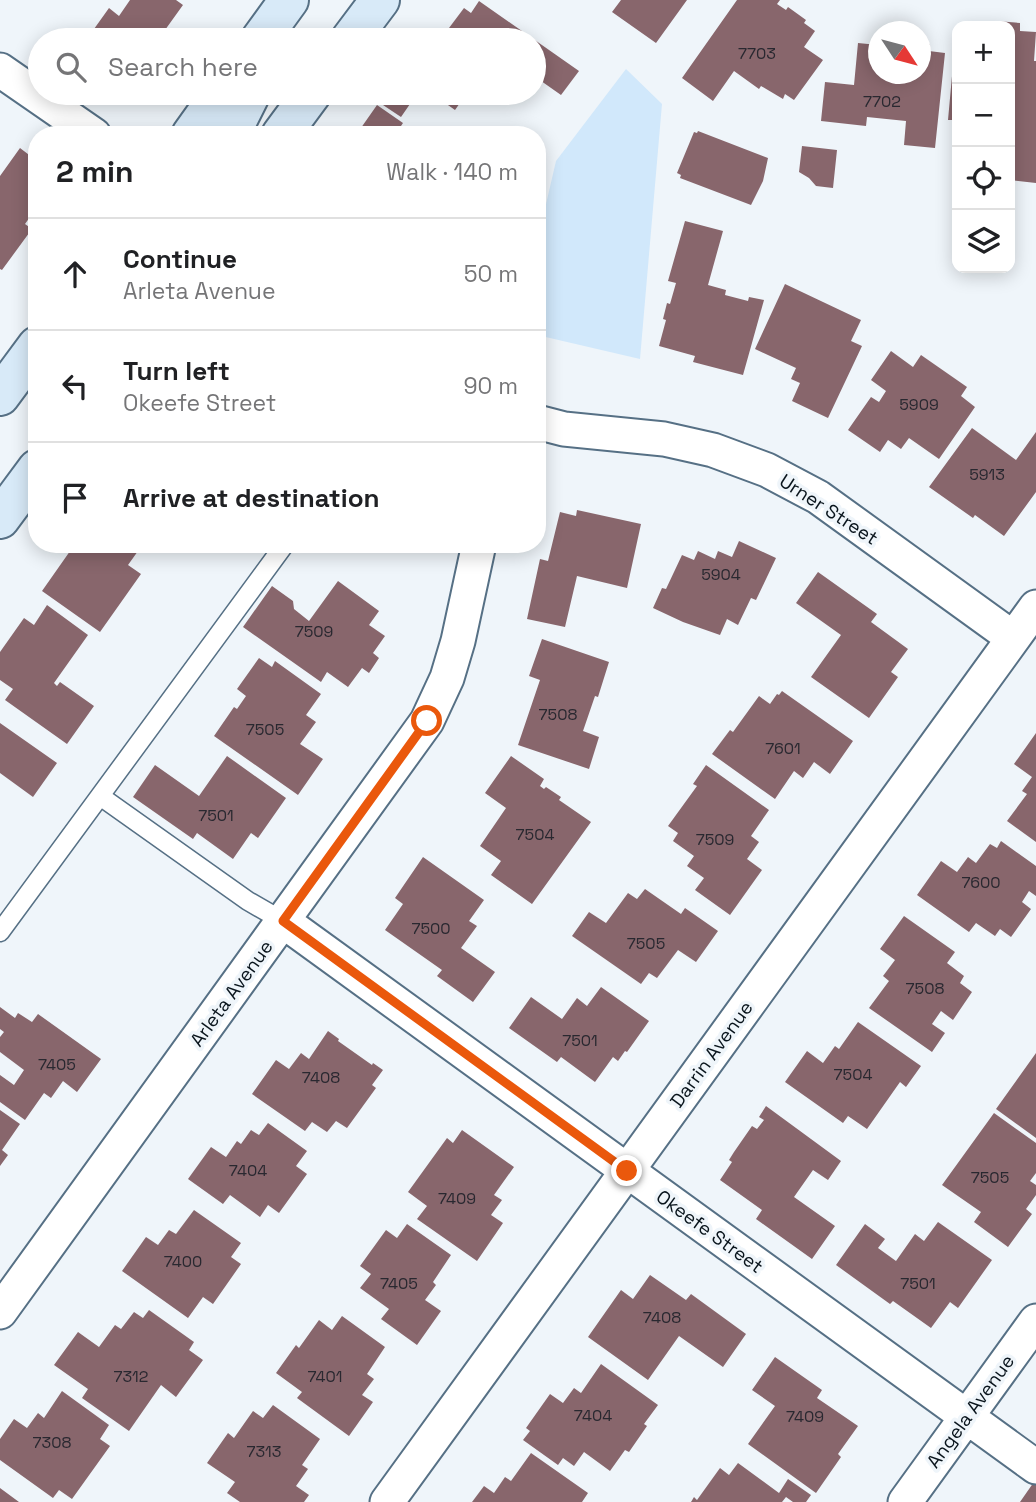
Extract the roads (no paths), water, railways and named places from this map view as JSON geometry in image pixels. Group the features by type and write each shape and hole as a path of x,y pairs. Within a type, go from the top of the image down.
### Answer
{"main road":[{"path":"269,28 289,0"},
{"path":"283,28 297,0"},
{"path":"359,28 380,0"},
{"path":"197,126 212,105"},
{"path":"234,126 245,105"},
{"path":"288,126 303,105"},
{"path":"0,396 28,358"},
{"path":"0,519 28,481"}],"street":[{"path":"0,70 28,89"},
{"path":"51,105 81,126"},
{"name":"Urner Street","path":"546,424 564,429 664,439 713,450 767,470 818,497 1013,638"},
{"name":"Arleta Avenue","path":"0,1312 427,721 447,678 477,553"},
{"name":"Darrin Avenue","path":"387,1502 1036,607"},
{"name":"Okeefe Street","path":"283,921 1036,1467"},
{"name":"Angela Avenue","path":"905,1502 1036,1321"}],"lane":[{"path":"0,932 278,553"},
{"path":"100,796 248,901 283,921"}]}
